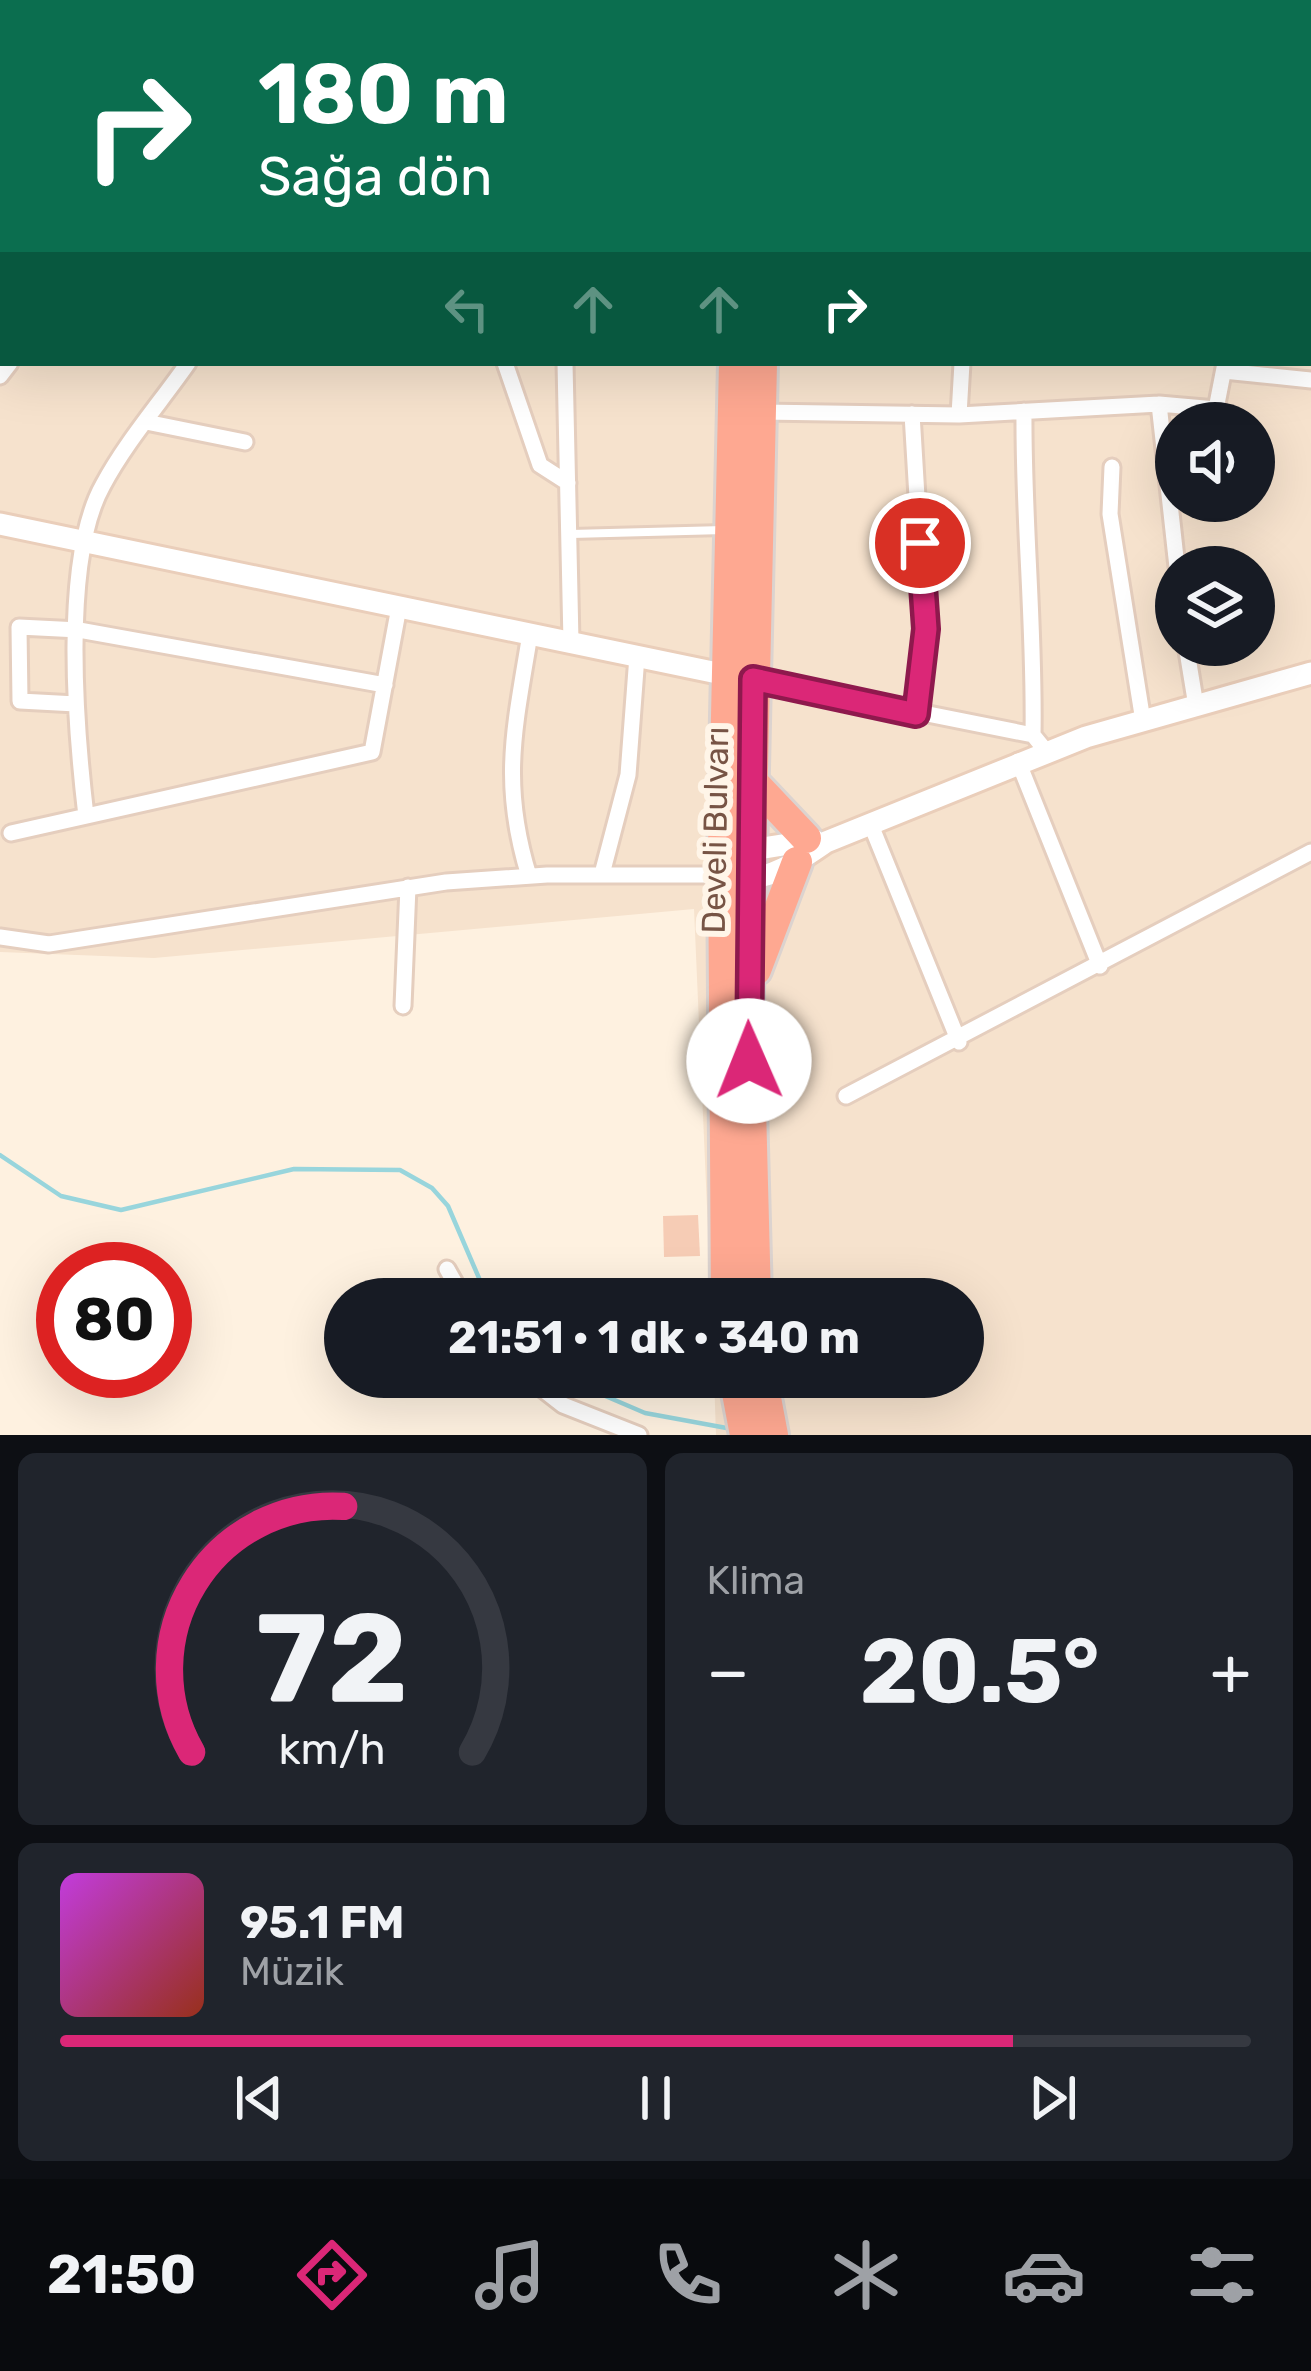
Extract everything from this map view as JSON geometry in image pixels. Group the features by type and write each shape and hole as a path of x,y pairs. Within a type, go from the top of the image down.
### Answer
{"highway":[{"name":"Develi Bulvarı","path":"727,1278 742,868 752,781 730,530 734,366"},
{"name":"Develi Bulvarı","path":"755,1278 740,677 762,366"},
{"path":"748,993 810,847 752,781"},
{"path":"745,1435 750,1398"},
{"path":"760,1398 773,1435"}],"street":[{"path":"86,816 76,704 84,542 101,488 186,366"},
{"path":"506,366 540,465 568,483"},
{"path":"565,366 571,642"},
{"path":"959,415 962,366"},
{"path":"1217,402 1224,367 1311,380"},
{"path":"761,412 959,415 1155,404"},
{"path":"1024,411 1023,522 1040,743"},
{"path":"912,414 926,629 916,714"},
{"path":"146,422 244,442"},
{"path":"1112,467 1110,514 1143,721"},
{"path":"0,524 1040,743 1143,721 1311,673"},
{"path":"11,833 372,752 399,607"},
{"path":"76,704 20,701 20,626 79,630 385,685"},
{"path":"529,876 513,823 509,767 530,634"},
{"path":"602,874 628,776 638,656"},
{"path":"1189,666 1196,706"},
{"path":"0,937 49,944 408,887 529,876 742,868 871,825 1018,761 1040,743"},
{"path":"1018,761 1100,966"},
{"path":"871,825 958,1042"},
{"path":"846,1096 958,1042 1311,852"},
{"path":"403,1006 408,887"},
{"path":"447,1269 452,1278"},
{"path":"554,1398 639,1435"}],"lane":[{"path":"569,534 730,530"}],"shaded area":[{"path":"0,366 1311,366 1311,1435 716,1435 715,1398 984,1398 984,1278 710,1278 694,909 154,958 0,952"}],"building":[{"path":"698,1215 700,1256 664,1257 663,1216"}],"waterway":[{"path":"0,1155 61,1196 121,1210 294,1169 400,1170 432,1188 448,1206 479,1278"},
{"path":"610,1398 645,1413 732,1429"}],"route":[{"path":"749,1061 753,679 916,714 926,629 920,543"}]}
